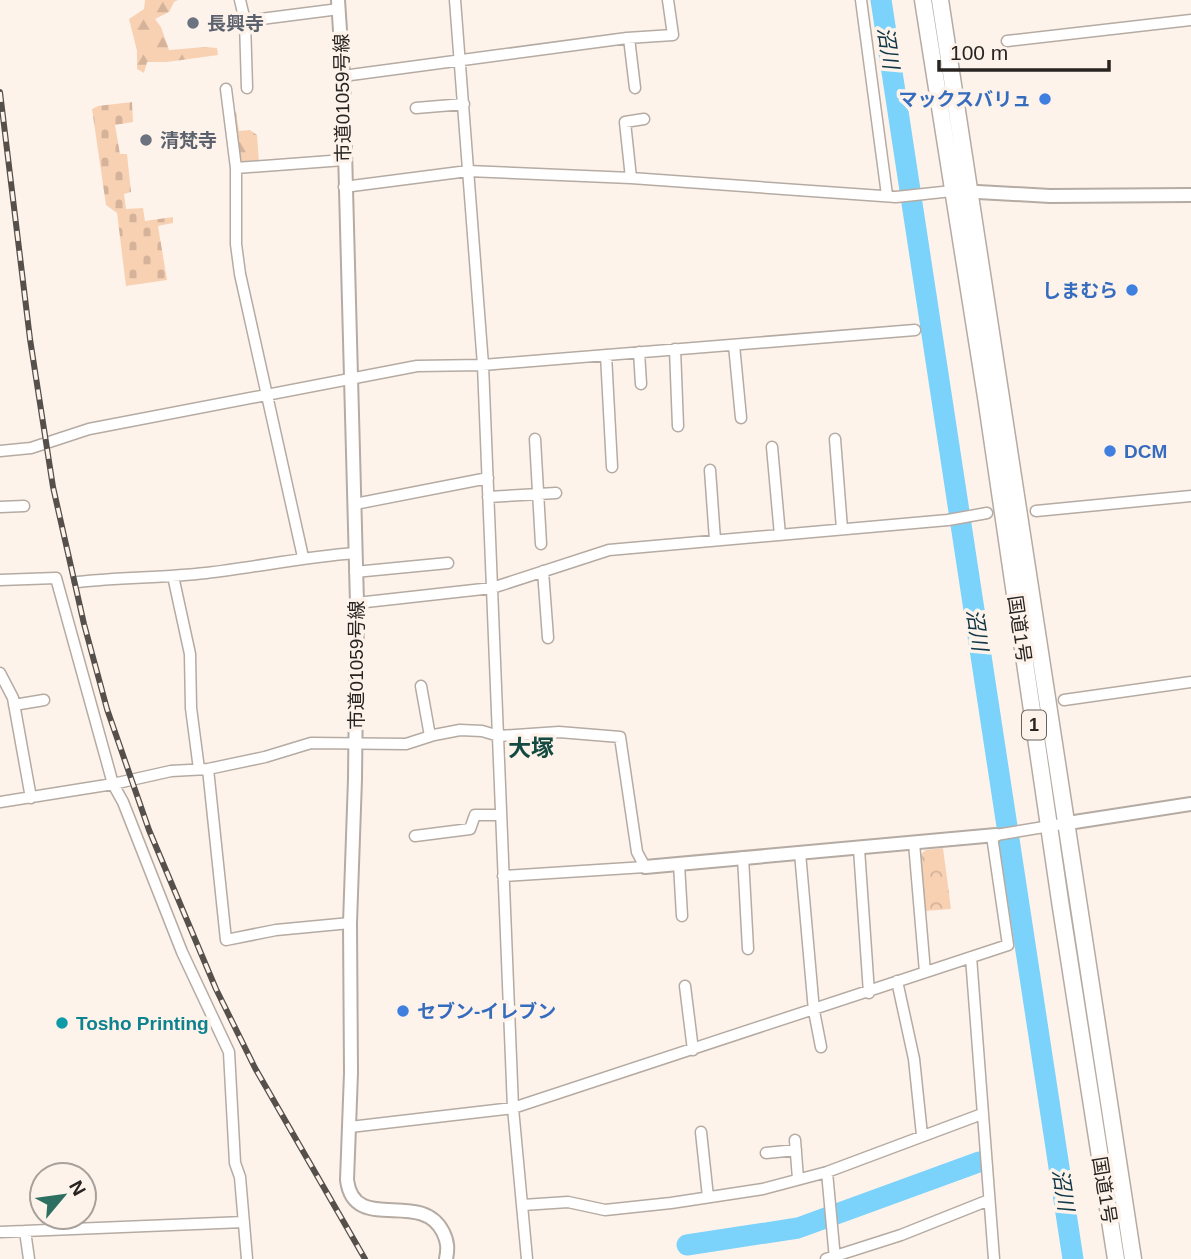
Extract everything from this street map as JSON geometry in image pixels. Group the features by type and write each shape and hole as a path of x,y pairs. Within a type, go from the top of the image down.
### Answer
{"highway":[{"name":"国道1号","path":"923,0 986,397 1116,1259"},
{"name":"国道1号","path":"940,0 1133,1259"}],"street":[{"path":"240,0 245,21 247,88"},
{"path":"455,0 483,365 513,1108 527,1259"},
{"path":"343,76 629,38 673,35 668,0"},
{"path":"861,0 892,196"},
{"path":"245,21 339,5"},
{"name":"市道01059号線","path":"339,5 357,603 347,1180 351,1196 357,1203 370,1209 407,1210 426,1215 439,1226 444,1235 448,1250 446,1259"},
{"path":"1007,41 1191,20"},
{"path":"629,38 635,88"},
{"path":"226,89 236,168 236,244 240,274 303,557"},
{"path":"416,108 464,103"},
{"path":"631,178 625,122 645,119"},
{"path":"236,168 344,160"},
{"path":"344,187 468,171 631,178 892,196 952,191 1051,196 1191,195"},
{"path":"0,451 31,448 89,429 417,366 483,365 915,330"},
{"path":"734,345 741,418"},
{"path":"674,349 678,426"},
{"path":"639,352 641,384"},
{"path":"606,355 612,467"},
{"path":"535,439 541,544"},
{"path":"835,439 842,529"},
{"path":"772,447 780,535"},
{"path":"710,470 715,540"},
{"path":"355,504 488,478"},
{"path":"488,497 556,493"},
{"path":"1036,511 1191,496"},
{"path":"0,507 24,506"},
{"path":"357,603 492,587 609,550 948,520 983,514"},
{"path":"78,582 120,577 173,576 303,557 355,553"},
{"path":"355,572 448,563"},
{"path":"543,571 548,638"},
{"path":"173,576 190,654 191,708 204,769 226,940 276,930 350,923"},
{"path":"0,580 56,578 113,784 123,802 182,952 229,1052 235,1163 240,1177 247,1259"},
{"path":"0,673 13,698 31,798"},
{"path":"1064,700 1191,682"},
{"path":"421,686 430,736"},
{"path":"14,705 44,700"},
{"path":"0,803 113,784 163,772 204,769 265,757 311,743 406,744 460,730 482,731 499,736 559,732 620,737 637,852 645,867"},
{"path":"503,876 645,867 994,836 1191,804"},
{"path":"415,836 470,829 475,815 501,815"},
{"path":"349,1127 513,1108 1009,945 994,836"},
{"path":"914,843 925,972"},
{"path":"859,849 869,993"},
{"path":"800,853 814,1011 821,1047"},
{"path":"743,857 748,949"},
{"path":"680,864 682,916"},
{"path":"971,957 994,1259"},
{"path":"897,981 914,1059 922,1135"},
{"path":"685,986 692,1050"},
{"path":"523,1205 568,1202 605,1210 764,1189 827,1172 982,1114"},
{"path":"701,1132 708,1198"},
{"path":"766,1153 795,1145 798,1179"},
{"path":"827,1172 833,1258 901,1235 989,1199"},
{"path":"0,1232 244,1222"},
{"path":"25,1231 29,1259"}],"green space":[{"path":"145,0 178,0 169,12 155,19 161,27 169,50 217,48 218,55 147,62 144,73 137,69 137,51 129,19 144,9"},
{"path":"132,102 133,122 115,125 120,154 127,154 131,192 124,194 126,209 143,208 145,221 173,217 173,223 158,226 167,280 126,286 117,213 106,205 92,109"},
{"path":"231,112 236,112 239,131 250,130 257,135 259,163 238,163"},
{"path":"943,848 951,909 925,911 921,854 926,850"}],"waterway":[{"name":"沼川","path":"881,0 1073,1259"},
{"path":"687,1245 798,1228 979,1162"}],"railway":[{"path":"0,92 30,339 53,487 84,624 107,709 149,830 216,989 255,1068 365,1259"}],"place":[{"name":"長興寺","path":"193,23"},
{"name":"マックスバリュ","path":"1045,99"},
{"name":"清梵寺","path":"146,140"},
{"name":"しまむら","path":"1132,290"},
{"name":"DCM","path":"1110,451"},
{"name":"セブン-イレブン","path":"403,1011"},
{"name":"Tosho Printing","path":"62,1023"}],"district":[{"name":"大塚","path":"531,748"}]}
